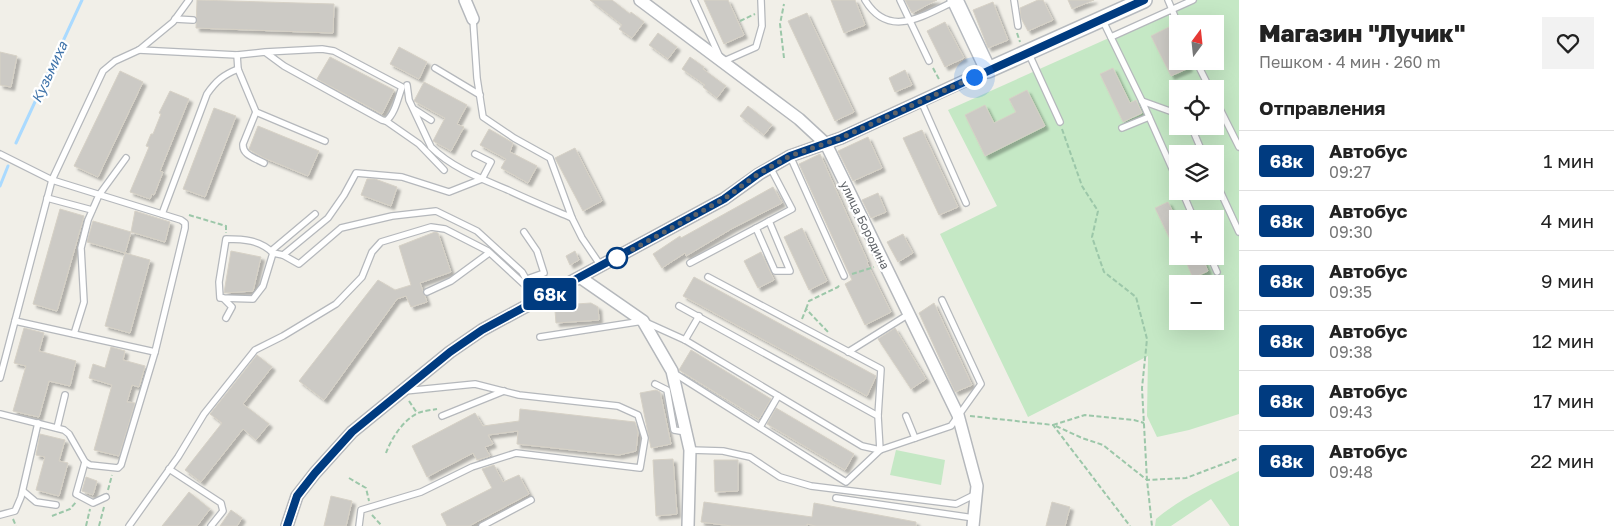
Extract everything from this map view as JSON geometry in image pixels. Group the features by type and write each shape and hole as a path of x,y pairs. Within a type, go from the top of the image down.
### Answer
{"street":[{"path":"465,0 473,19"},
{"name":"улица Бородина","path":"640,0 799,119 826,144 958,415 977,486 974,522"},
{"path":"955,0 988,70"},
{"path":"287,526 297,496 352,432 404,394 450,352 482,330 724,199 770,167 790,156 826,144 988,70 1027,50 1144,0"},
{"path":"581,278 643,321 672,371 690,450 688,526"}],"lane":[{"path":"0,378 52,180 103,71 115,61 139,50 175,19 189,0"},
{"path":"694,0 722,62 756,47 762,26 761,0"},
{"path":"865,0 876,14 890,21 900,23 910,22 955,0"},
{"path":"900,0 929,61"},
{"path":"1014,0 1018,26"},
{"path":"1168,0 1174,15"},
{"path":"1111,37 1193,0"},
{"path":"175,19 193,20"},
{"path":"473,19 477,78 483,117 514,138 550,158 572,218 600,266"},
{"path":"1102,19 1169,162"},
{"path":"139,50 237,55 322,49 334,51 402,87 394,110 386,121"},
{"path":"1027,50 1060,122"},
{"path":"265,52 284,66 386,121 419,144 444,170"},
{"path":"237,55 238,69 256,112 326,141"},
{"path":"435,68 480,95"},
{"path":"162,214 207,94 214,83 224,74 238,69"},
{"path":"407,85 409,100 431,147 437,153 482,179 572,218"},
{"path":"921,101 966,203"},
{"path":"1142,101 1169,111"},
{"path":"414,109 431,120"},
{"path":"256,112 242,144 242,149 246,154 264,163"},
{"path":"1122,128 1149,117"},
{"path":"1224,117 1239,147"},
{"path":"0,154 52,180 181,220 185,223 155,352 121,465 114,469 90,465 85,462 69,434 57,428 0,414"},
{"path":"283,255 328,218 356,173 402,177 449,192 482,179 490,162 475,154"},
{"path":"790,156 844,276"},
{"path":"74,334 84,302 81,248 88,220 99,195 126,158"},
{"path":"690,262 792,209 770,167"},
{"path":"47,198 92,210"},
{"path":"1224,200 1239,232"},
{"path":"226,318 232,307 223,298 220,298 219,282 226,239 240,239 265,245 272,252 283,255 299,264 341,228 392,216 436,211 477,232 522,272 538,298"},
{"path":"223,298 252,299 263,286 272,252 315,214"},
{"path":"756,228 775,271 790,271 769,221"},
{"path":"129,526 170,469 204,414 255,350 283,336 336,304 362,276 372,252 382,242 431,227 438,227 489,253 538,298"},
{"path":"524,232 537,251 544,273 527,279"},
{"path":"427,292 451,281 489,253"},
{"path":"1214,265 1217,272"},
{"path":"708,277 881,369 878,416 880,450"},
{"path":"672,371 846,482 880,450 951,426 981,384 942,300"},
{"path":"679,306 878,416"},
{"path":"848,352 909,314"},
{"path":"685,340 699,316"},
{"path":"540,337 643,321 685,340 862,446 880,450"},
{"path":"15,322 155,352"},
{"path":"359,526 361,510 421,492 472,468 516,453 640,468 645,438 638,415 618,406 519,394 475,384 404,394"},
{"path":"655,384 667,390 674,430 686,432"},
{"path":"442,416 504,391"},
{"path":"57,428 65,395"},
{"path":"760,427 778,396"},
{"path":"906,416 915,438"},
{"path":"0,514 15,511 22,491 38,423"},
{"path":"690,450 723,451 750,458 780,477 811,486 956,504 976,494"},
{"path":"85,462 76,494 93,503 106,497"},
{"path":"170,469 221,504 223,511 211,526"},
{"path":"22,491 36,502 56,504"},
{"path":"280,526 297,496"},
{"path":"836,498 974,522"},
{"path":"482,526 531,500"}],"path":[{"path":"784,4 780,24 784,58"},
{"path":"740,21 761,11"},
{"path":"929,61 945,90"},
{"path":"1060,122 1082,186 1098,212 1092,237 1104,272 1136,297 1147,339 1142,388 1147,480 1152,526"},
{"path":"186,215 226,226"},
{"path":"800,326 809,301 838,287 844,276 867,270"},
{"path":"806,309 828,331 826,340"},
{"path":"404,394 417,413"},
{"path":"386,453 390,440 417,413 438,408 452,412"},
{"path":"958,415 1054,424 1082,438 1103,445 1147,480 1186,478 1239,458"},
{"path":"1054,424 1085,415 1134,420 1144,423"},
{"path":"1054,424 1130,526"},
{"path":"52,516 70,509 81,496"},
{"path":"86,526 89,517 90,501"}],"green space":[{"path":"1194,0 1239,0 1239,414 1189,430 1157,437 1147,416 1148,356 1028,417 940,234 997,206 948,110"},
{"path":"896,450 945,460 941,485 890,475"},
{"path":"1239,471 1239,526 1230,526 1211,499 1171,526 1155,526 1156,519 1175,505 1196,492"}],"building":[{"path":"197,0 334,4 333,33 196,28"},
{"path":"590,0 612,0 644,22 632,38 619,29 622,25"},
{"path":"704,0 728,0 744,35 724,44"},
{"path":"831,0 855,0 865,25 844,33"},
{"path":"905,0 937,0 912,13"},
{"path":"1038,0 1043,0 1053,20 1028,31 1021,18 1020,8"},
{"path":"1068,0 1094,0 1072,9"},
{"path":"993,2 1008,40 988,48 973,10"},
{"path":"807,13 854,112 835,121 788,21"},
{"path":"945,22 964,58 945,67 927,31"},
{"path":"1169,27 1169,70 1184,70 1171,76 1151,36"},
{"path":"658,33 677,47 668,59 649,45"},
{"path":"399,47 427,62 419,79 390,64"},
{"path":"0,52 17,56 11,87 0,85"},
{"path":"330,57 394,90 382,114 317,79"},
{"path":"690,57 726,86 717,98 703,87 705,85 682,69"},
{"path":"1113,68 1130,103 1136,100 1142,113 1123,122 1100,74"},
{"path":"905,70 912,85 895,92 889,78"},
{"path":"120,71 143,82 98,177 74,166"},
{"path":"424,82 467,105 457,124 464,127 451,151 433,141 445,118 414,101"},
{"path":"1027,90 1045,126 985,156 965,115 985,105 994,123 1016,112 1009,99"},
{"path":"170,91 189,99 160,171 163,172 154,195 152,194 150,199 130,192 149,147 146,146 161,114 159,113"},
{"path":"748,106 772,125 764,135 740,116"},
{"path":"214,108 236,116 205,197 183,189"},
{"path":"258,126 319,151 308,176 264,158 249,149"},
{"path":"489,129 513,143 510,152 537,166 528,183 501,168 506,159 480,145"},
{"path":"922,130 958,207 939,215 903,138"},
{"path":"868,137 882,168 853,181 838,151"},
{"path":"575,148 602,201 583,211 555,158"},
{"path":"820,154 867,263 891,312 865,325 845,284 852,280 799,164"},
{"path":"367,179 375,179 397,187 391,206 361,195"},
{"path":"773,187 782,203 733,228 686,256 685,253 662,268 653,254 680,236 681,238"},
{"path":"878,193 886,212 871,218 862,200"},
{"path":"1168,202 1172,210 1169,210 1169,237 1155,208"},
{"path":"60,209 84,216 57,311 33,304"},
{"path":"135,211 170,222 165,242 131,232"},
{"path":"93,221 131,232 125,253 87,242"},
{"path":"802,228 827,281 809,290 784,237"},
{"path":"435,232 438,233 451,272 420,283 427,302 411,307 406,296 397,299 324,400 299,381 378,280 395,290 411,285 399,246"},
{"path":"903,234 913,253 898,262 887,242"},
{"path":"231,251 261,257 253,291 224,293"},
{"path":"575,251 579,260 570,265 566,256"},
{"path":"761,252 774,280 758,288 744,261"},
{"path":"125,253 150,260 130,333 105,326"},
{"path":"1187,265 1205,265 1208,271 1199,275 1192,275"},
{"path":"694,277 876,376 867,396 683,296"},
{"path":"591,303 598,307 599,320 556,323 555,311 576,309 576,304"},
{"path":"934,303 972,385 955,392 919,313"},
{"path":"24,328 44,333 39,351 76,361 70,386 49,381 39,417 13,411 26,366 14,363"},
{"path":"895,328 926,379 911,389 878,339"},
{"path":"111,347 125,351 123,360 145,366 139,387 132,385 127,402 135,403 119,456 94,450 112,385 89,378 93,364 105,368"},
{"path":"691,350 771,399 759,419 679,370"},
{"path":"257,355 272,367 243,404 269,424 256,440 243,429 201,482 185,470 222,423 210,414"},
{"path":"656,390 660,392 671,444 651,448 640,393"},
{"path":"776,408 854,454 845,470 767,424"},
{"path":"520,409 635,422 638,432 636,451 619,455 517,444 518,431 488,435 493,444 485,447 490,456 477,460 473,453 427,477 412,446 475,413 483,426 519,421"},
{"path":"40,434 65,440 59,461 68,463 59,496 36,490 45,457 36,455"},
{"path":"673,459 677,514 656,516 653,460"},
{"path":"714,460 738,460 738,491 715,492"},
{"path":"494,465 503,482 519,475 529,494 469,526 447,526 441,514 492,488 482,469"},
{"path":"86,477 97,481 93,495 82,491"},
{"path":"189,492 210,509 197,526 162,526"},
{"path":"331,496 352,501 346,526 324,526"},
{"path":"704,502 812,517 814,503 916,522 916,526 816,526 807,524 807,526 732,526 701,522"},
{"path":"1052,502 1070,507 1065,526 1046,526"},
{"path":"231,510 242,518 237,526 220,526"}],"waterway":[{"name":"Кузьмиха","path":"16,143 82,0"},
{"name":"Кузьмиха","path":"0,186 8,166"}],"bus line":[{"name":"68к","path":"287,526 297,496 352,432 450,352 482,330 724,199 758,174 790,156 841,138 1144,0"}],"route":[{"path":"617,258 724,199 758,174 790,156 841,138 974,77"}]}
